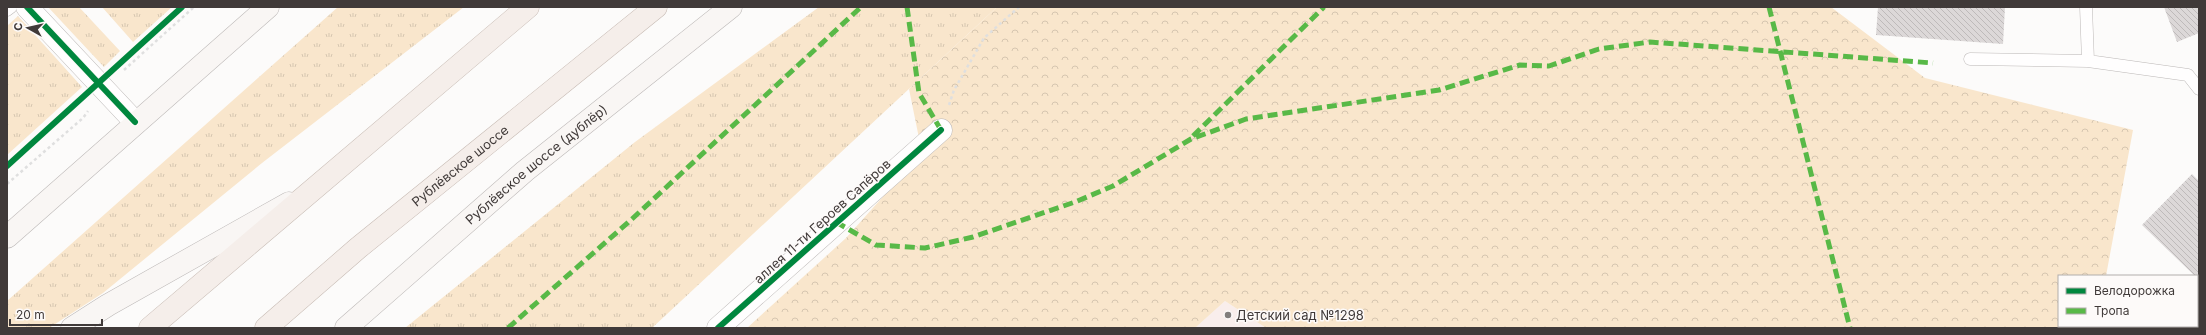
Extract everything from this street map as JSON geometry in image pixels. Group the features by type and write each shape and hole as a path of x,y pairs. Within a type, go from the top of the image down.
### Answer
{"main road":[{"path":"7,237 135,122 268,7"},
{"path":"150,328 307,193 528,7"},
{"name":"Рублёвское шоссе","path":"266,328 358,248 656,7"},
{"name":"Рублёвское шоссе (дублёр)","path":"346,328 525,171 731,7"},
{"path":"72,328 108,305 307,193"}],"street":[{"path":"27,7 135,122"},
{"name":"аллея 11-ти Героев Сапёров","path":"718,328 941,130"}],"lane":[{"path":"7,10 11,7"},
{"path":"2086,7 2088,62"},
{"path":"1970,59 2088,62 2194,73 2199,90"}],"path":[{"path":"102,86 194,7"},
{"path":"941,130 954,90 984,38 1019,7"},
{"path":"7,184 83,118 102,86 155,32"}],"shaded area":[{"name":"Детский сад №1298","path":"1225,301 1266,328 1195,328"}],"green space":[{"path":"48,7 79,7 120,51 104,67"},
{"path":"102,7 172,7 133,42"},
{"path":"338,7 464,7 262,163 103,293 49,328 7,328 7,301"},
{"path":"819,7 997,7 652,328 405,328 635,142"},
{"path":"997,7 1831,7 1925,78 2133,130 2106,275 2058,275 2058,327 2097,328 1266,328 1225,301 1195,328 747,328 846,238 922,153 909,89"},
{"path":"18,16 82,87 7,155 7,26"}],"building":[{"path":"1878,7 2005,7 2003,44 1876,35"},
{"path":"2164,7 2199,7 2199,33 2177,42"},
{"path":"2192,174 2199,181 2199,280 2198,275 2194,275 2142,225"}],"marked path":[{"path":"508,328 632,219 861,7"},
{"path":"907,7 919,93 941,130"},
{"path":"1193,136 1324,7"},
{"path":"1769,7 1850,328"},
{"path":"836,222 876,245 925,248 973,237 1075,202 1113,186 1191,139 1246,119 1439,90 1520,65 1549,66 1599,49 1650,42 1933,63"}],"cycle path":[{"path":"27,7 135,122"},
{"path":"7,166 182,7"},
{"path":"718,328 941,130"}],"place":[{"name":"Детский сад №1298","path":"1228,315"}]}
